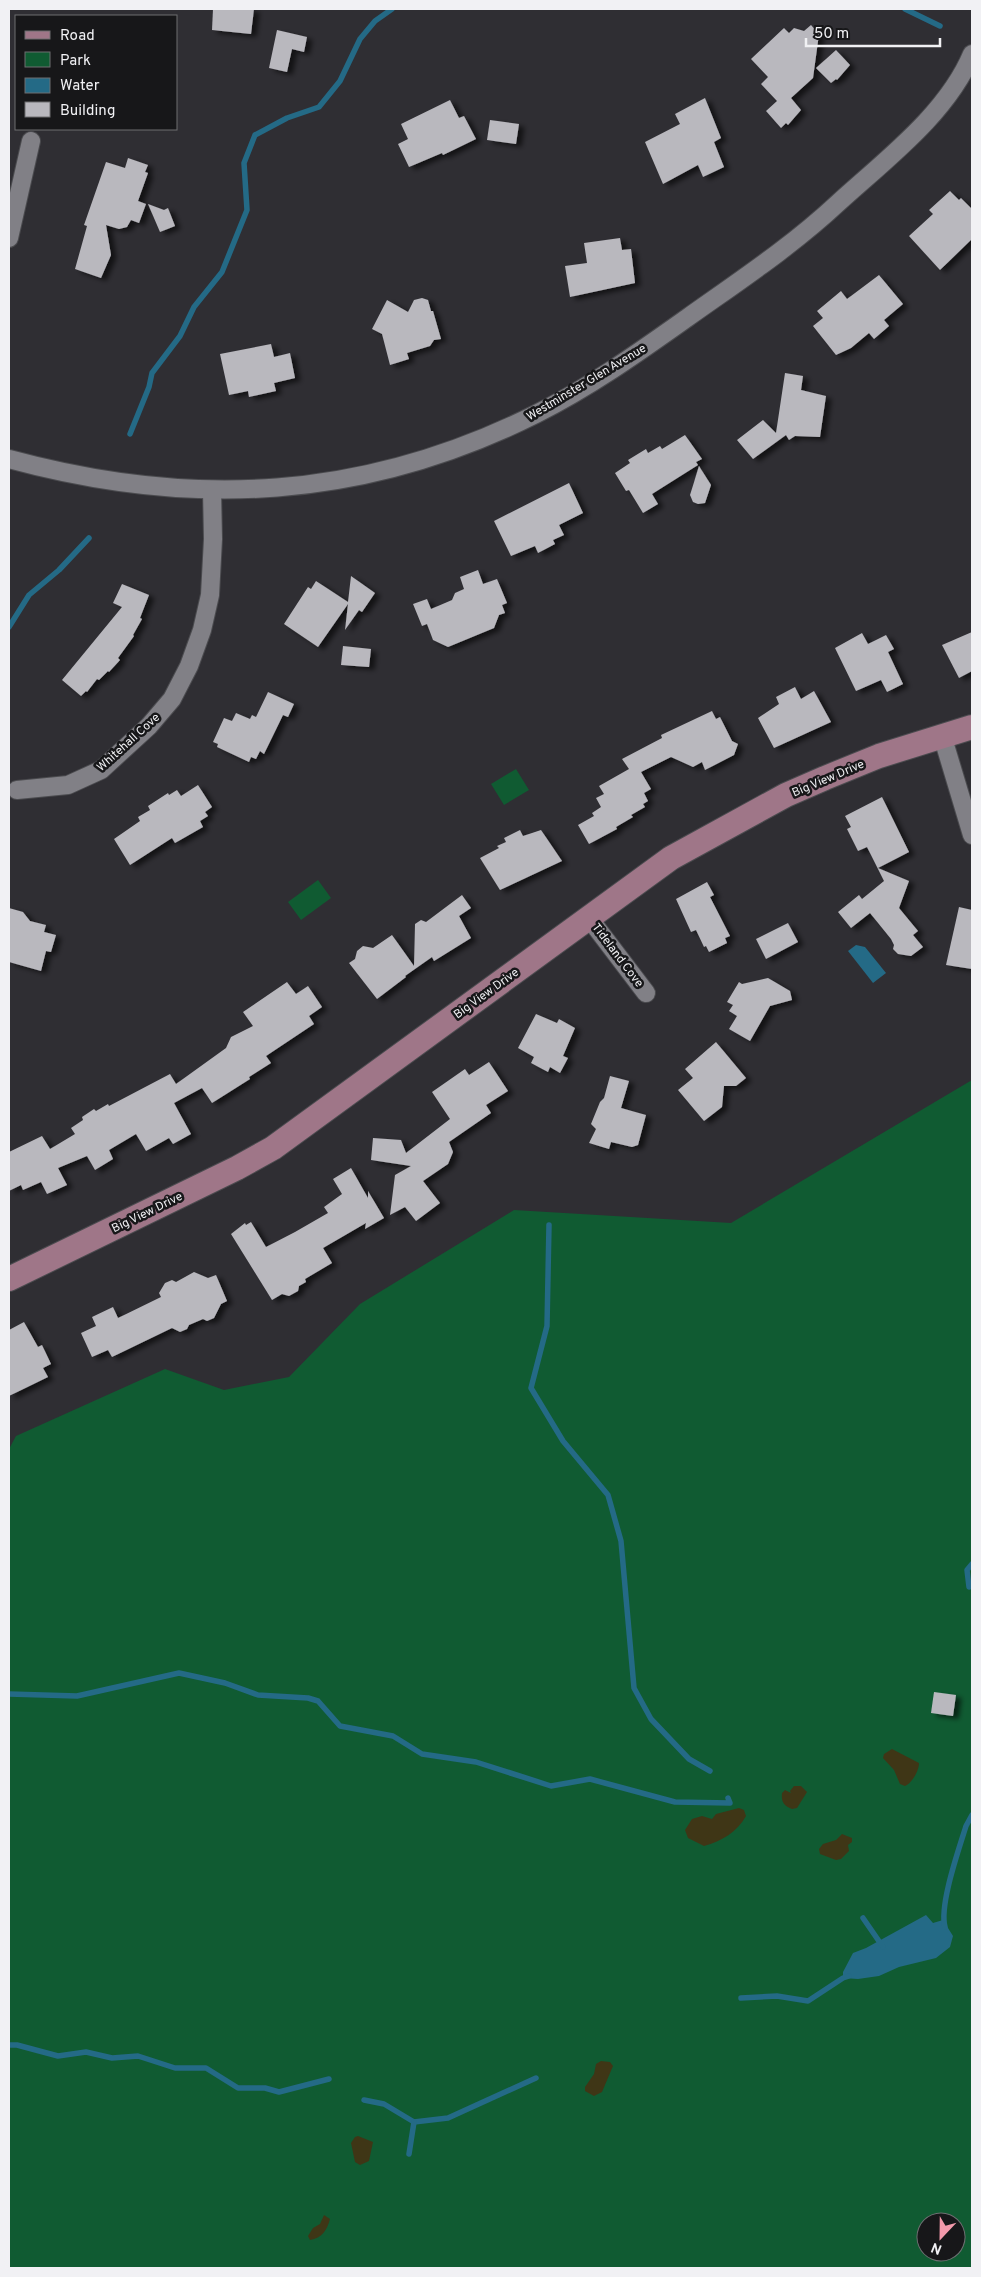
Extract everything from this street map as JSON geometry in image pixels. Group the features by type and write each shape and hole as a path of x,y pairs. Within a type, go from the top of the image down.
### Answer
{"street":[{"name":"Westminster Glen Avenue","path":"9,459 99,479 144,486 212,491 266,490 358,477 467,445 547,408 628,360 790,244 818,221 929,118 948,96 967,66 972,54"},
{"path":"9,238 32,141"},
{"name":"Whitehall Cove","path":"17,790 68,785 100,770 149,726 172,699 189,666 202,630 210,595 213,539 212,491"},
{"name":"Big View Drive","path":"9,1279 237,1168 273,1148 671,858 786,795 880,756 972,727"},
{"path":"942,736 972,835"},
{"name":"Tideland Cove","path":"589,918 646,993"}],"green space":[{"path":"516,769 529,790 504,805 491,784"},
{"path":"318,880 331,898 301,920 288,902"},
{"path":"972,1080 972,2268 9,2268 9,1449 16,1436 165,1369 224,1390 289,1377 360,1304 514,1210 731,1223"}],"sand":[{"path":"892,1749 919,1763 915,1776 905,1786 900,1784 894,1770 883,1758 884,1754"},
{"path":"794,1786 801,1786 807,1792 797,1808 792,1809 784,1803 782,1793 785,1790 791,1793 790,1791"},
{"path":"739,1808 744,1810 746,1816 734,1831 723,1839 704,1846 688,1838 685,1830 692,1819 702,1816 712,1819 716,1814"},
{"path":"842,1834 852,1838 852,1842 848,1845 849,1851 841,1859 836,1860 820,1854 819,1849 823,1844 836,1840"},
{"path":"601,2061 610,2062 613,2066 602,2092 594,2096 585,2091 585,2087 594,2074 596,2064"},
{"path":"358,2136 373,2142 369,2161 360,2165 355,2162 351,2143"},
{"path":"324,2215 330,2219 326,2230 318,2237 310,2240 308,2236 313,2228 320,2224"}],"water":[{"path":"856,945 865,947 886,973 873,983 848,951"},
{"path":"926,1915 933,1923 943,1920 953,1936 950,1947 936,1958 899,1967 879,1976 858,1979 843,1978 843,1972 853,1953 866,1948"}],"building":[{"path":"213,9 254,9 251,34 212,30"},
{"path":"811,25 819,34 813,78 791,98 801,110 788,125 786,123 781,128 766,111 777,101 761,84 768,77 751,59 784,28 789,33 794,28 804,31"},
{"path":"277,30 307,37 304,52 292,49 287,72 269,68"},
{"path":"836,50 850,65 837,80 831,83 816,68"},
{"path":"705,98 721,138 714,142 724,167 703,177 698,165 663,184 645,142 680,124 675,114"},
{"path":"450,100 459,118 464,116 476,139 443,155 442,153 409,167 398,144 408,139 401,124"},
{"path":"490,120 519,124 516,144 487,140"},
{"path":"128,158 148,165 145,172 148,173 138,201 146,204 139,223 131,220 127,227 119,229 106,225 111,255 101,278 75,269 87,226 84,225 106,162 125,168"},
{"path":"950,191 959,200 961,198 972,209 972,239 940,270 909,236 933,214 929,210"},
{"path":"148,204 164,210 168,208 175,226 160,232"},
{"path":"620,238 622,250 631,249 635,283 570,297 565,266 587,263 584,243"},
{"path":"879,275 903,304 884,320 889,326 874,339 869,333 851,348 836,355 813,326 823,318 817,311 841,291 847,299"},
{"path":"422,298 428,300 441,339 434,340 430,346 407,353 409,359 390,365 382,334 372,329 387,300 408,312 414,300"},
{"path":"271,344 274,357 290,353 295,378 274,383 276,391 249,397 248,391 229,395 220,354"},
{"path":"785,373 803,376 801,390 826,396 820,437 795,436 789,440 786,435 753,459 737,440 763,420 776,433"},
{"path":"685,435 702,459 696,462 698,465 652,494 658,504 643,513 629,490 626,491 615,473 630,463 628,460 646,449 648,453 660,446 662,449"},
{"path":"699,466 711,485 705,503 698,504 693,502 690,495"},
{"path":"569,483 583,513 559,525 564,535 553,540 555,544 538,553 535,546 511,556 494,521"},
{"path":"478,570 483,584 497,579 507,603 502,605 505,613 499,615 494,628 448,647 433,640 427,624 422,626 413,604 427,599 431,609 452,600 455,593 464,589 460,577"},
{"path":"351,576 375,593 362,612 359,610 345,630 348,604 318,647 284,624 308,587 311,589 316,581 348,602"},
{"path":"122,584 149,595 140,618 142,619 134,636 118,658 120,660 109,672 99,680 97,679 87,692 81,696 62,680 122,607 113,603"},
{"path":"972,632 972,671 959,678 942,645"},
{"path":"862,633 868,644 886,635 894,649 888,652 903,684 887,692 881,680 856,691 835,648"},
{"path":"343,646 371,649 369,667 341,665"},
{"path":"795,687 801,699 814,691 831,722 774,748 758,718 779,704 776,697"},
{"path":"268,692 294,704 288,717 283,715 264,754 260,751 256,759 251,757 249,762 217,747 218,744 213,742 224,718 232,721 236,713 250,719 252,715 256,717"},
{"path":"712,711 716,719 720,717 732,741 738,744 734,755 705,770 702,762 693,767 671,757 641,772 651,789 644,793 648,801 643,804 645,807 631,815 633,817 616,827 617,829 589,844 578,825 594,816 592,813 601,807 596,798 604,794 599,786 629,769 622,759 662,738 661,735"},
{"path":"198,785 212,807 205,812 208,816 200,821 203,827 175,843 172,838 130,865 114,839 140,821 138,817 150,810 148,806 168,793 169,795 177,790 181,796"},
{"path":"882,797 909,852 878,868 909,881 899,908 918,931 913,935 923,947 911,956 898,954 893,949 894,945 891,939 870,913 851,928 838,912 859,895 862,899 884,881 867,847 858,851 847,829 851,827 845,816"},
{"path":"520,830 523,836 541,830 562,861 500,890 480,858 499,848 497,846 506,842 504,838"},
{"path":"707,882 714,895 710,897 730,936 725,938 727,943 709,952 706,946 704,947 696,930 691,932 676,899"},
{"path":"462,895 471,908 459,916 471,938 434,961 432,957 377,999 349,963 355,959 357,951 363,946 373,948 392,935 414,966 415,924 421,920 426,922"},
{"path":"959,907 972,910 972,969 946,965"},
{"path":"9,908 23,912 30,921 46,925 44,932 56,935 51,952 46,951 41,971 9,962"},
{"path":"788,923 798,942 766,959 756,939"},
{"path":"768,978 790,991 792,1000 770,1006 750,1041 729,1029 737,1016 729,1011 733,1005 727,1002 739,982 742,984"},
{"path":"287,982 296,994 308,986 322,1007 309,1016 314,1024 266,1056 271,1063 212,1103 202,1088 174,1103 191,1134 173,1144 169,1138 146,1151 136,1134 109,1150 113,1159 95,1170 87,1156 58,1168 67,1185 47,1194 41,1182 23,1190 21,1185 9,1191 9,1152 42,1136 50,1149 75,1134 71,1128 94,1109 96,1111 108,1104 109,1106 170,1074 176,1084 226,1048 231,1037 253,1026 243,1012"},
{"path":"536,1014 557,1023 559,1019 575,1028 563,1056 568,1058 560,1073 550,1067 548,1072 531,1063 534,1057 518,1048"},
{"path":"716,1042 746,1078 736,1086 724,1086 722,1107 704,1121 678,1090 693,1078 685,1069"},
{"path":"489,1062 508,1091 486,1105 491,1113 449,1142 453,1152 448,1164 423,1181 440,1203 416,1221 405,1207 390,1215 395,1175 411,1166 371,1160 373,1138 401,1140 406,1153 450,1119 432,1092 465,1069 469,1075"},
{"path":"610,1076 629,1081 621,1108 646,1115 638,1145 632,1147 611,1142 609,1149 589,1143 596,1129 591,1124 600,1102 604,1098"},
{"path":"351,1168 368,1198 368,1191 384,1218 365,1229 366,1223 323,1248 332,1263 305,1279 306,1282 299,1286 298,1291 289,1296 282,1294 272,1300 231,1234 245,1223 246,1225 251,1222 266,1247 295,1232 328,1213 324,1207 342,1194 333,1179"},
{"path":"194,1272 208,1278 216,1275 227,1301 221,1304 214,1318 207,1321 203,1319 189,1325 187,1329 180,1332 172,1328 112,1357 108,1350 92,1357 81,1333 96,1326 92,1317 113,1307 118,1318 161,1297 159,1293 165,1283 172,1280 176,1282"},
{"path":"24,1322 38,1347 42,1345 51,1364 43,1368 48,1377 9,1396 9,1330"},
{"path":"934,1692 956,1695 953,1716 931,1713"}],"waterway":[{"path":"130,434 149,387 152,373 180,336 194,307 222,272 247,210 244,163 255,135 287,118 319,107 340,81 360,39 375,21 392,9"},
{"path":"905,9 940,26"},
{"path":"9,627 29,595 59,570 89,538"},
{"path":"549,1225 547,1326 531,1388 563,1441 608,1495 621,1541 634,1688 651,1719 689,1759 710,1771"},
{"path":"969,1587 967,1570 972,1564"},
{"path":"9,1694 77,1696 179,1673 225,1683 258,1695 308,1698 318,1701 340,1726 393,1736 422,1754 476,1762 551,1786 590,1779 675,1802 730,1803 728,1798"},
{"path":"945,1927 944,1917 947,1891 966,1826 972,1815"},
{"path":"863,1918 883,1947"},
{"path":"741,1998 777,1996 808,2001 849,1976"},
{"path":"9,2045 17,2045 58,2056 86,2052 112,2058 138,2056 175,2068 206,2068 238,2088 265,2088 279,2092 329,2079"},
{"path":"364,2100 384,2104 414,2122 448,2118 536,2078"},
{"path":"409,2154 414,2122"}]}
